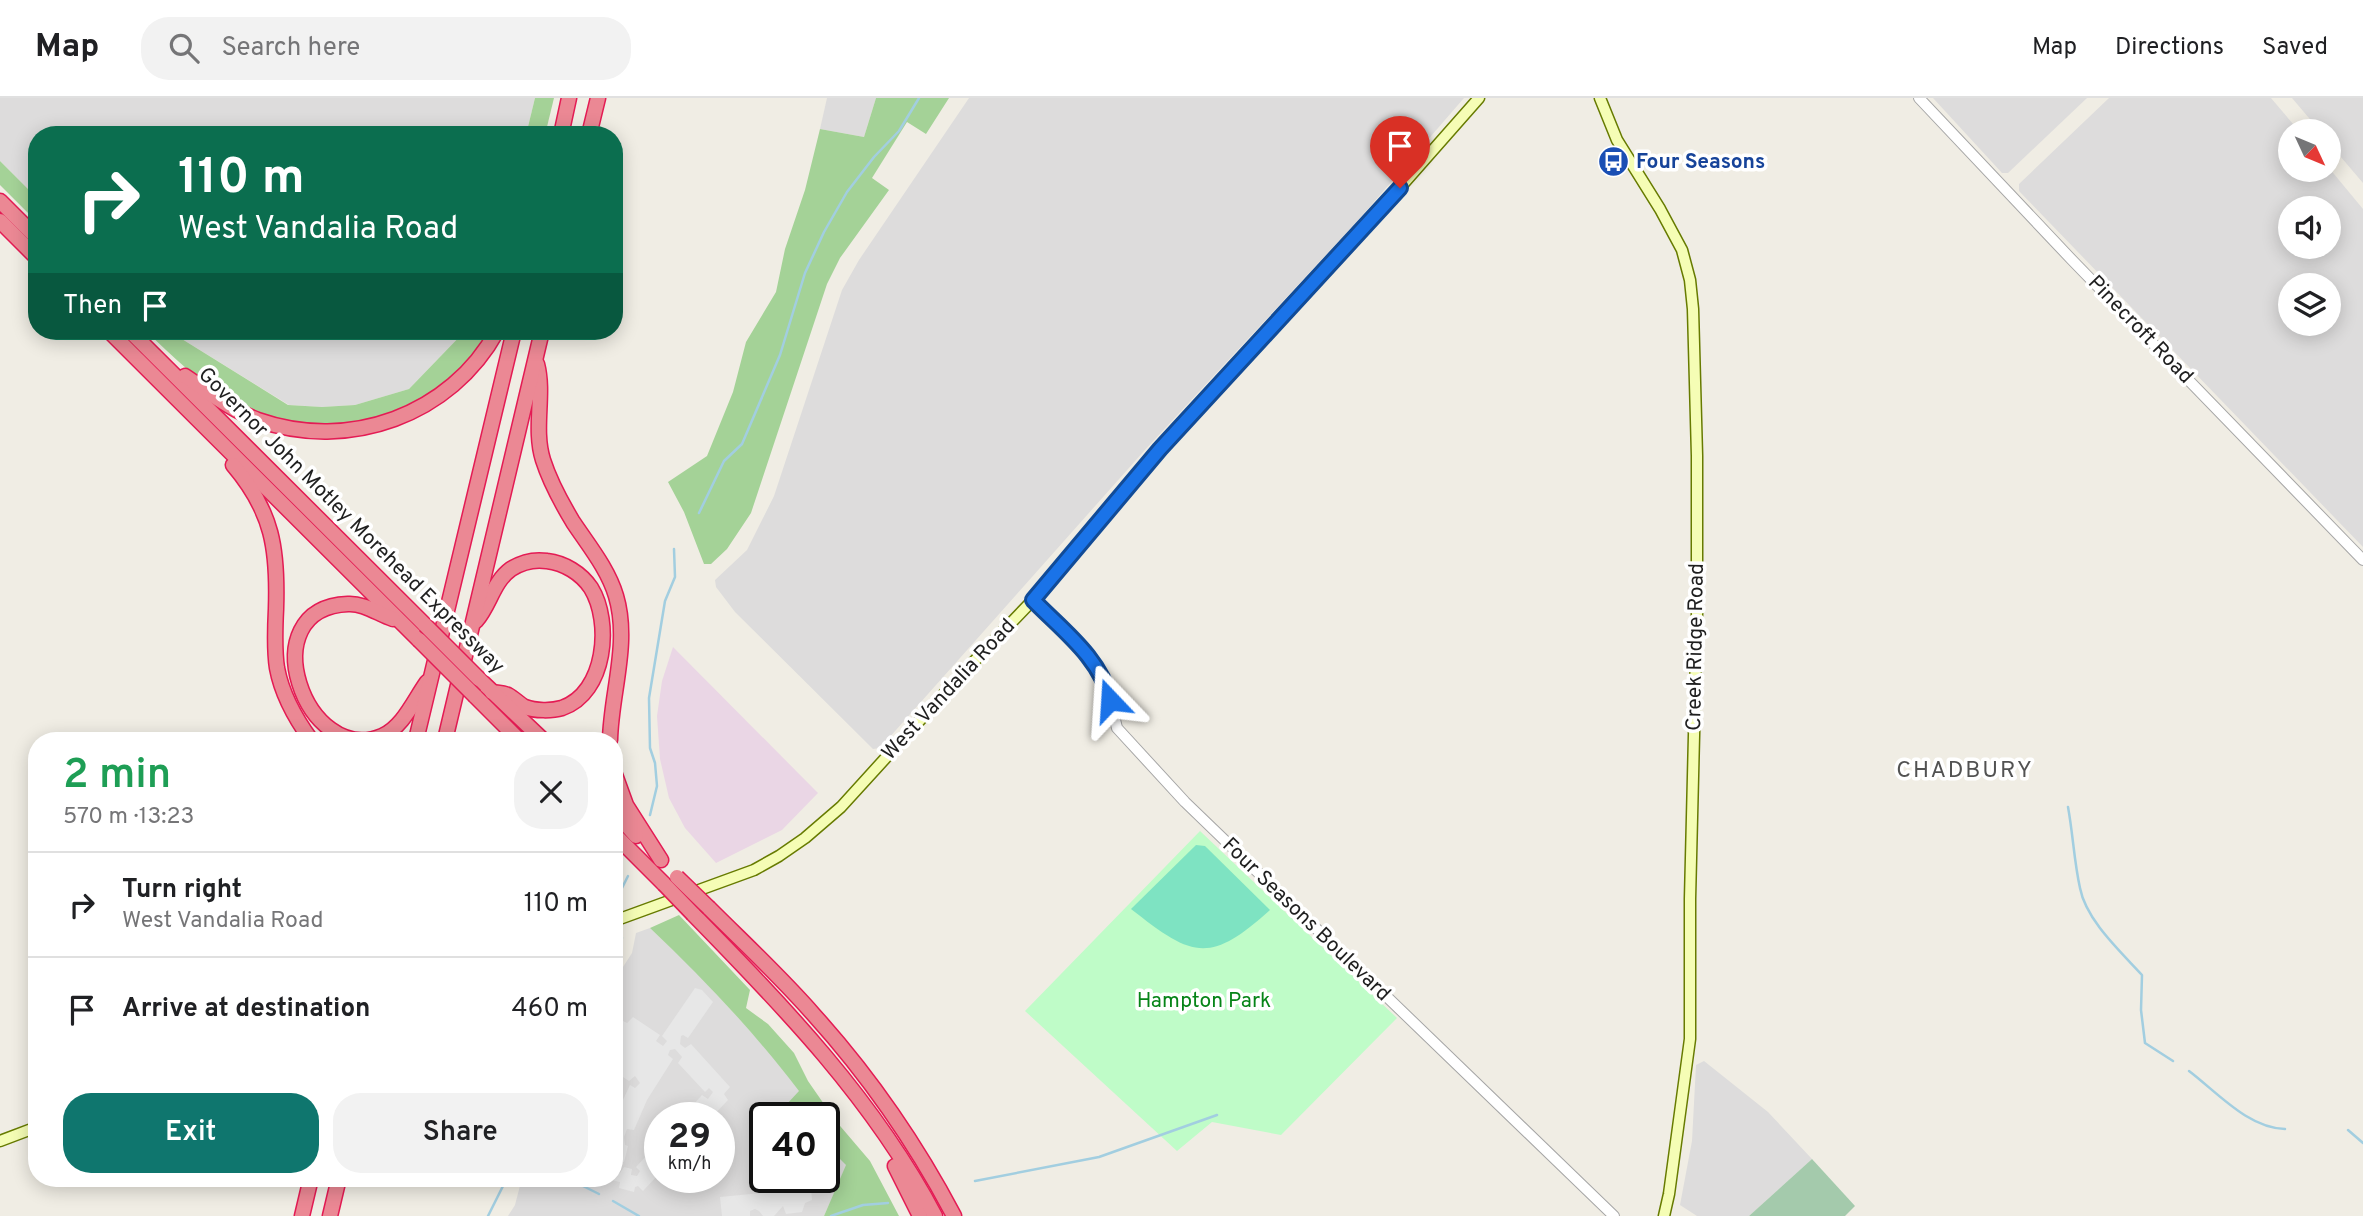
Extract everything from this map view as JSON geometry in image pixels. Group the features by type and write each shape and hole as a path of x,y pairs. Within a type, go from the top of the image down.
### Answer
{"highway":[{"path":"563,126 569,98"},
{"path":"591,126 598,98"},
{"path":"0,201 28,229"},
{"path":"0,221 28,249"},
{"name":"Governor John Motley Morehead Expressway","path":"118,340 511,732"},
{"name":"Governor John Motley Morehead Expressway","path":"139,340 534,732"},
{"path":"168,369 186,376 227,405 258,420 312,431 346,430 399,418 432,401 465,374 492,340"},
{"path":"418,732 512,340"},
{"path":"447,732 540,340"},
{"path":"535,359 541,377 538,432 541,456 558,497 608,575 619,610 620,650 611,732"},
{"path":"173,394 241,474 264,512 276,559 277,668 288,703 306,732"},
{"path":"472,625 485,611 497,583 510,570 526,562 542,560 558,562 578,573 591,589 601,618 600,662 595,678 586,691 571,704 560,709 535,710 508,695 492,692"},
{"path":"336,732 313,711 295,673 295,643 301,629 315,615 332,606 350,604 372,609 383,616 401,621"},
{"path":"387,732 405,715 431,676"},
{"path":"623,797 693,914 796,1020 848,1082 895,1150 935,1216"},
{"path":"623,820 661,860"},
{"path":"623,841 709,908 814,1014 894,1118 954,1216"},
{"path":"848,1082 902,1178 920,1216"},
{"path":"933,1178 950,1194 963,1216"},
{"path":"302,1216 310,1187"},
{"path":"330,1216 337,1187"}],"main road":[{"name":"West Vandalia Road","path":"623,918 754,870 805,838 841,807 1033,600 1160,449 1374,217 1479,98"},
{"name":"Creek Ridge Road","path":"1600,98 1617,140 1682,250 1690,281 1693,309 1698,613 1690,886 1690,1039 1664,1216"},
{"path":"0,1141 28,1130"}],"street":[{"name":"Pinecroft Road","path":"1919,98 2363,560"},
{"name":"Four Seasons Boulevard","path":"1033,600 1098,667 1107,686 1117,728 1135,749 1185,802 1614,1216"}],"shaded area":[{"path":"0,98 535,98 528,126 28,126 28,189 0,161"},
{"path":"827,98 876,98 864,137 820,129"},
{"path":"969,98 1464,98 1360,218 1144,451 880,748 873,749 735,612 716,587 715,580 747,550 774,496 842,290 859,260"},
{"path":"1933,98 2087,98 2008,173 2002,173"},
{"path":"2109,98 2271,98 2289,119 2278,119 2278,182 2341,182 2363,209 2363,547 2019,191 2019,184"},
{"path":"2292,98 2363,98 2363,183 2342,158 2342,119 2310,119"},
{"path":"184,340 456,340 409,389 355,405 289,405"},
{"path":"673,647 818,793 782,830 716,863 685,828 669,798 660,759 657,716 662,681"},
{"path":"650,928 696,972 767,1049 800,1091 790,1102 749,1102 749,1193 834,1193 824,1216 508,1216 515,1205 520,1187 623,1187 623,967 632,953 636,933"},
{"path":"695,988 702,990 713,1002 688,1038 681,1036 680,1044 685,1048 691,1044 730,1087 724,1094 728,1100 696,1102 702,1095 708,1099 713,1092 709,1088 705,1092 678,1063 682,1057 675,1049 670,1050 668,1055 673,1059 644,1102 634,1130 627,1129 624,1137 625,1145 628,1146 623,1162 623,1100 630,1085 635,1088 640,1083 635,1076 629,1081 623,1077 623,1021 627,1023 633,1017 660,1035 656,1041 663,1046 667,1041 662,1036"},
{"path":"1704,1061 1768,1112 1812,1159 1749,1216 1697,1216 1680,1205 1692,1141 1696,1065"},
{"path":"644,1158 644,1190 638,1186 634,1192 619,1188 623,1187 623,1168 632,1169 631,1175 637,1176 640,1171 636,1167"},
{"path":"840,1158 847,1164 840,1180"},
{"path":"760,1193 811,1193 812,1200 805,1203 802,1212 786,1214 783,1206 774,1216 763,1216 755,1209 750,1211 750,1216 722,1216 720,1197"}],"green space":[{"path":"535,98 554,98 547,126 528,126"},
{"path":"876,98 949,98 926,134 907,122 872,178 889,190 840,258 827,284 751,513 727,549 711,564 704,564 684,512 668,482 707,456 733,392 746,342 776,292 785,249 805,190 820,129 864,137"},
{"path":"0,161 28,189 28,213 0,185"},
{"path":"156,340 183,340 288,405 355,405 409,389 456,340 484,340 452,377 414,404 363,422 336,425 309,425 257,414 221,395"},
{"name":"Hampton Park","path":"1200,831 1397,1018 1281,1135 1212,1122 1177,1151 1025,1011"},
{"path":"1196,845 1205,846 1270,910 1249,928 1215,947 1186,945 1131,909"},
{"path":"679,915 750,990 746,1008 768,1024 794,1053 823,1102 789,1102 799,1091 728,1006 650,928"},
{"path":"840,1126 870,1161 899,1216 824,1216 834,1193 840,1193 840,1179 846,1165 840,1159"},
{"path":"1812,1159 1855,1206 1845,1216 1749,1216"}],"waterway":[{"path":"699,513 724,461 742,444 780,355 805,273 824,232 847,192 874,157 899,131 919,98"},
{"path":"650,815 657,786 655,763 650,748 649,698 665,601 675,577 674,549"},
{"path":"2068,807 2083,900 2096,923 2142,975 2141,1010 2145,1043 2173,1061"},
{"path":"623,886 628,876"},
{"path":"2189,1071 2246,1116 2258,1123 2285,1129"},
{"path":"975,1181 1099,1157 1217,1115"},
{"path":"2348,1130 2363,1143"},
{"path":"488,1216 502,1187"},
{"path":"585,1187 599,1194"},
{"path":"613,1201 639,1216"},
{"path":"831,1216 863,1205 888,1203"}],"place":[{"name":"Four Seasons","path":"1613,162"}],"district":[{"name":"CHADBURY","path":"1965,771"}],"route":[{"path":"1110,700 1098,667 1033,600 1160,449 1400,188"}]}
